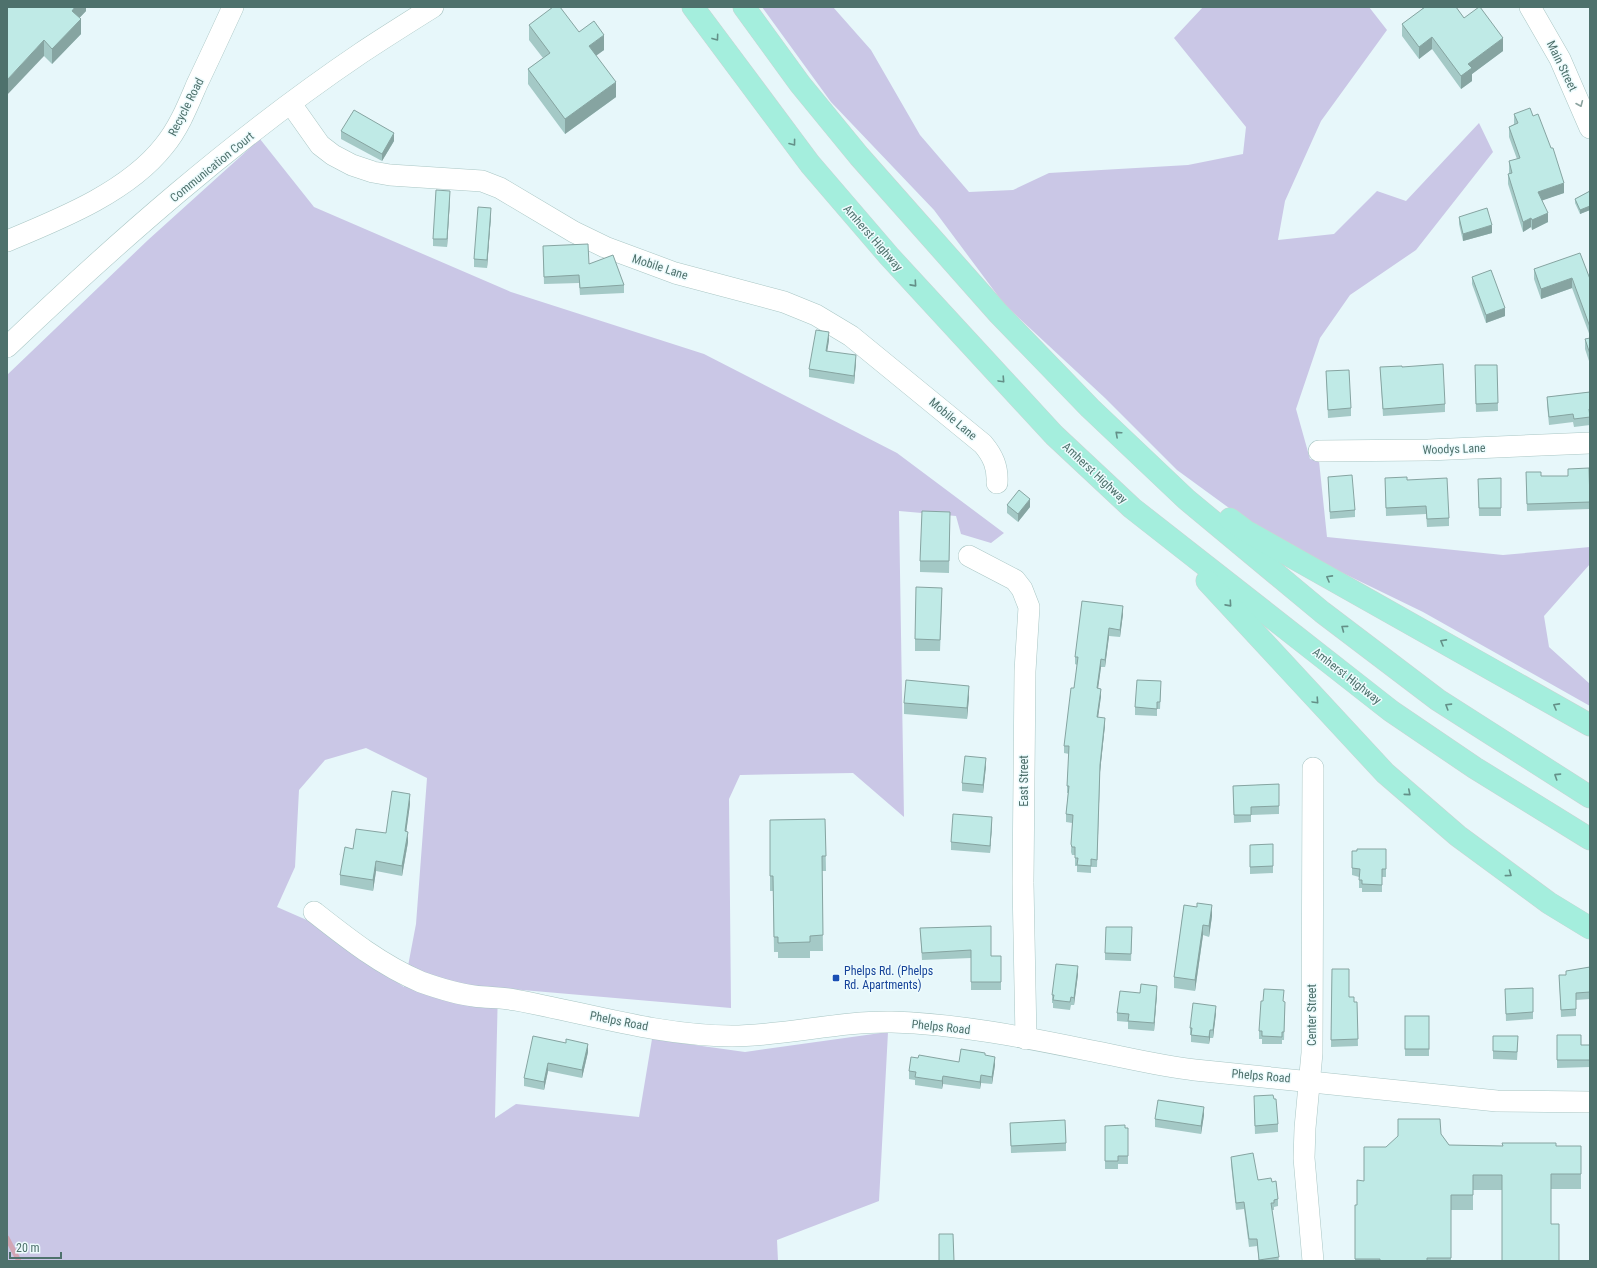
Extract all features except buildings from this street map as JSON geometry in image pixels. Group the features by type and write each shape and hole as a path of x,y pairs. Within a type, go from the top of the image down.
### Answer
{"highway":[{"name":"Amherst Highway","path":"693,7 810,164 889,256 1054,435 1132,508 1391,711 1475,768 1590,839"},
{"path":"744,7 800,84 859,156 999,314 1090,408 1186,499 1328,617 1438,700 1590,797"},
{"path":"1137,451 1246,531 1590,725"},
{"path":"1132,508 1218,592 1280,661 1385,773 1458,836 1549,903 1590,928"}],"street":[{"name":"Recycle Road","path":"7,241 44,226 98,198 132,178 155,157 180,123 233,7"},
{"name":"Communication Court","path":"7,347 192,181 290,104 361,54 433,7"},
{"name":"Main Street","path":"1530,7 1560,59 1590,128"},
{"name":"Mobile Lane","path":"290,104 320,145 333,155 352,165 373,172 390,175 482,181 500,188 574,232 605,247 675,273 784,302 816,315 851,336 983,444 992,455 996,464 997,483"},
{"name":"Woodys Lane","path":"1319,451 1428,450 1590,443"},
{"name":"East Street","path":"969,556 1014,580 1022,589 1029,607 1025,679 1023,883 1026,1039"},
{"name":"Center Street","path":"1313,768 1312,1046 1304,1158 1313,1261"},
{"name":"Phelps Road","path":"314,912 355,944 396,969 422,982 471,996 512,999 643,1026 700,1034 733,1036 786,1032 856,1023 892,1022 962,1028 1087,1050 1158,1066 1310,1080 1497,1101 1590,1102"}],"shaded area":[{"path":"762,7 833,7 871,50 920,135 969,192 1013,190 1049,173 1188,165 1243,154 1246,127 1174,38 1203,7 1369,7 1387,30 1321,121 1285,201 1278,240 1334,234 1377,191 1406,201 1479,123 1493,152 1416,250 1350,295 1320,338 1296,409 1310,459 1319,461 1327,537 1503,555 1590,547 1590,564 1544,616 1549,647 1590,684 1590,706 1423,612 1316,560 1251,524 1177,470 1105,398 1004,304 934,210 831,102"},
{"path":"260,139 314,207 511,292 704,354 897,453 1004,533 991,543 961,534 956,516 899,511 904,817 853,773 740,775 729,799 731,1008 498,988 495,1118 516,1104 639,1117 652,1039 745,1052 888,1032 879,1201 777,1240 778,1261 7,1261 7,375 148,240","holes":["366,748 427,778 416,924 404,987 309,921 277,907 295,867 299,790 325,760"]}],"waterway":[{"path":"7,1238 19,1261"}],"place":[{"name":"Phelps Rd. (Phelps Rd. Apartments)","path":"836,978"}]}
